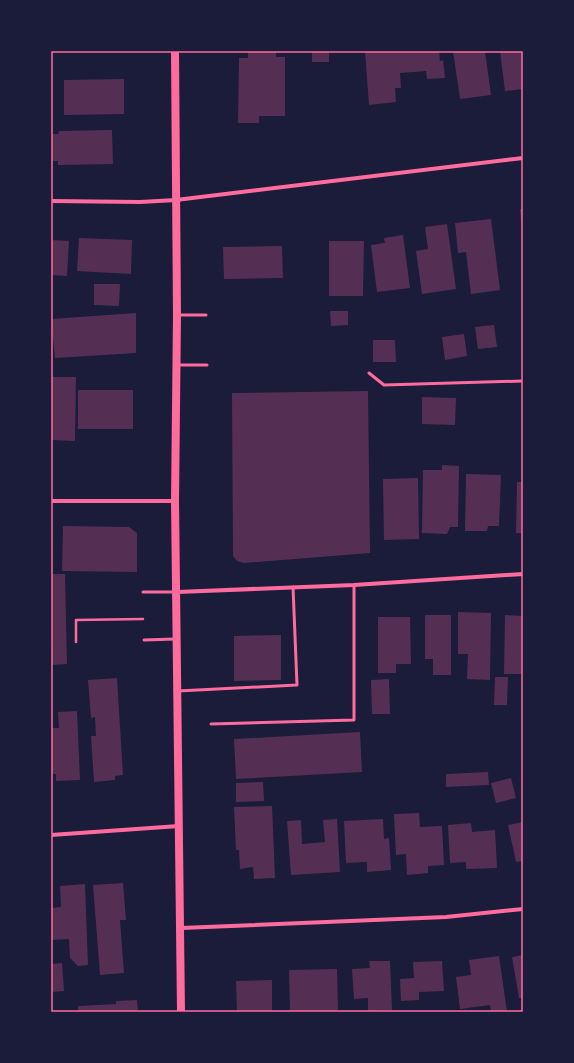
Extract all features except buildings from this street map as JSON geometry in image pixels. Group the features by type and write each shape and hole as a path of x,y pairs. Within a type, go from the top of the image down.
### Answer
{"main road":[{"path":"175,51 177,315 175,501 181,1012"}],"street":[{"path":"51,201 140,202 176,200 523,158"},
{"path":"51,501 175,501"},
{"path":"176,592 354,585 523,574"},
{"path":"51,834 180,826"},
{"path":"181,928 446,917 523,909"}],"lane":[{"path":"177,315 206,315"},
{"path":"176,365 207,365"},
{"path":"369,373 384,385 523,381"},
{"path":"211,724 354,720 354,585"},
{"path":"178,691 297,685 293,587"},
{"path":"143,592 176,592"},
{"path":"144,640 177,639"}],"path":[{"path":"76,642 76,620 143,619"}]}
